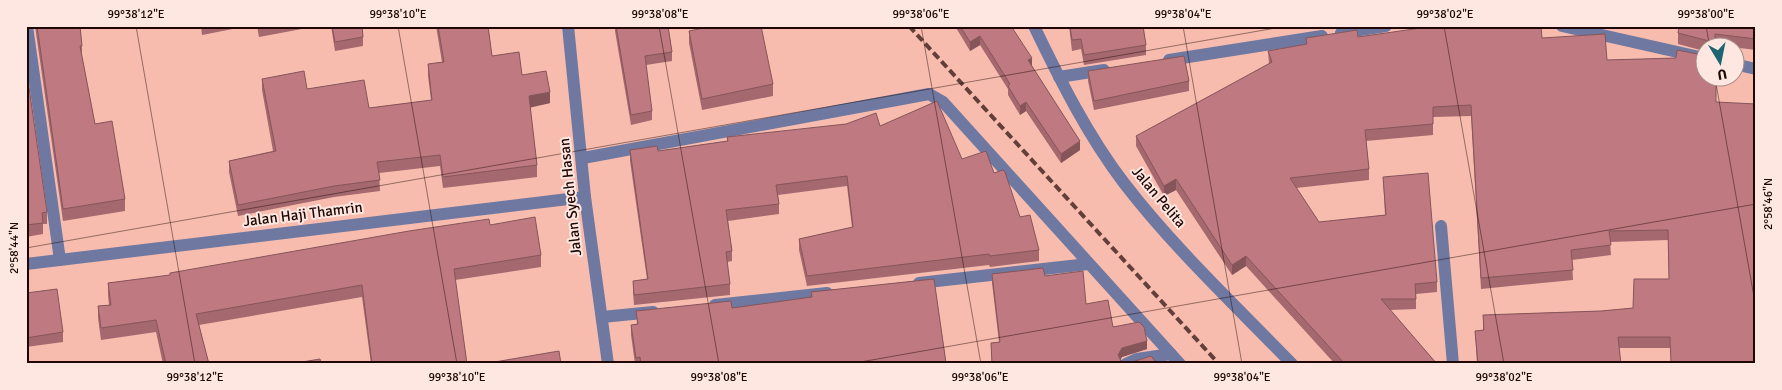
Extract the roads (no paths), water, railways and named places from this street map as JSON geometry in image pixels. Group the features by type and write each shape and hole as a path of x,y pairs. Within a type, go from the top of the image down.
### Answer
{"street":[{"path":"27,26 60,260"},
{"name":"Jalan Syech Hasan","path":"568,26 585,197 608,364"},
{"name":"Jalan Pelita","path":"1034,26 1058,77 1124,183 1195,265 1292,364"},
{"path":"1155,62 1386,26"},
{"path":"1562,26 1694,56"},
{"path":"1058,77 1116,68"},
{"path":"582,158 929,94 943,102 1180,364"},
{"name":"Jalan Haji Thamrin","path":"26,264 585,197"},
{"path":"1441,226 1453,364"},
{"path":"910,284 1088,264"},
{"path":"701,306 840,291"},
{"path":"602,317 662,311"},
{"path":"1126,364 1137,359 1171,354"}],"railway":[{"path":"909,26 1219,364"}]}
